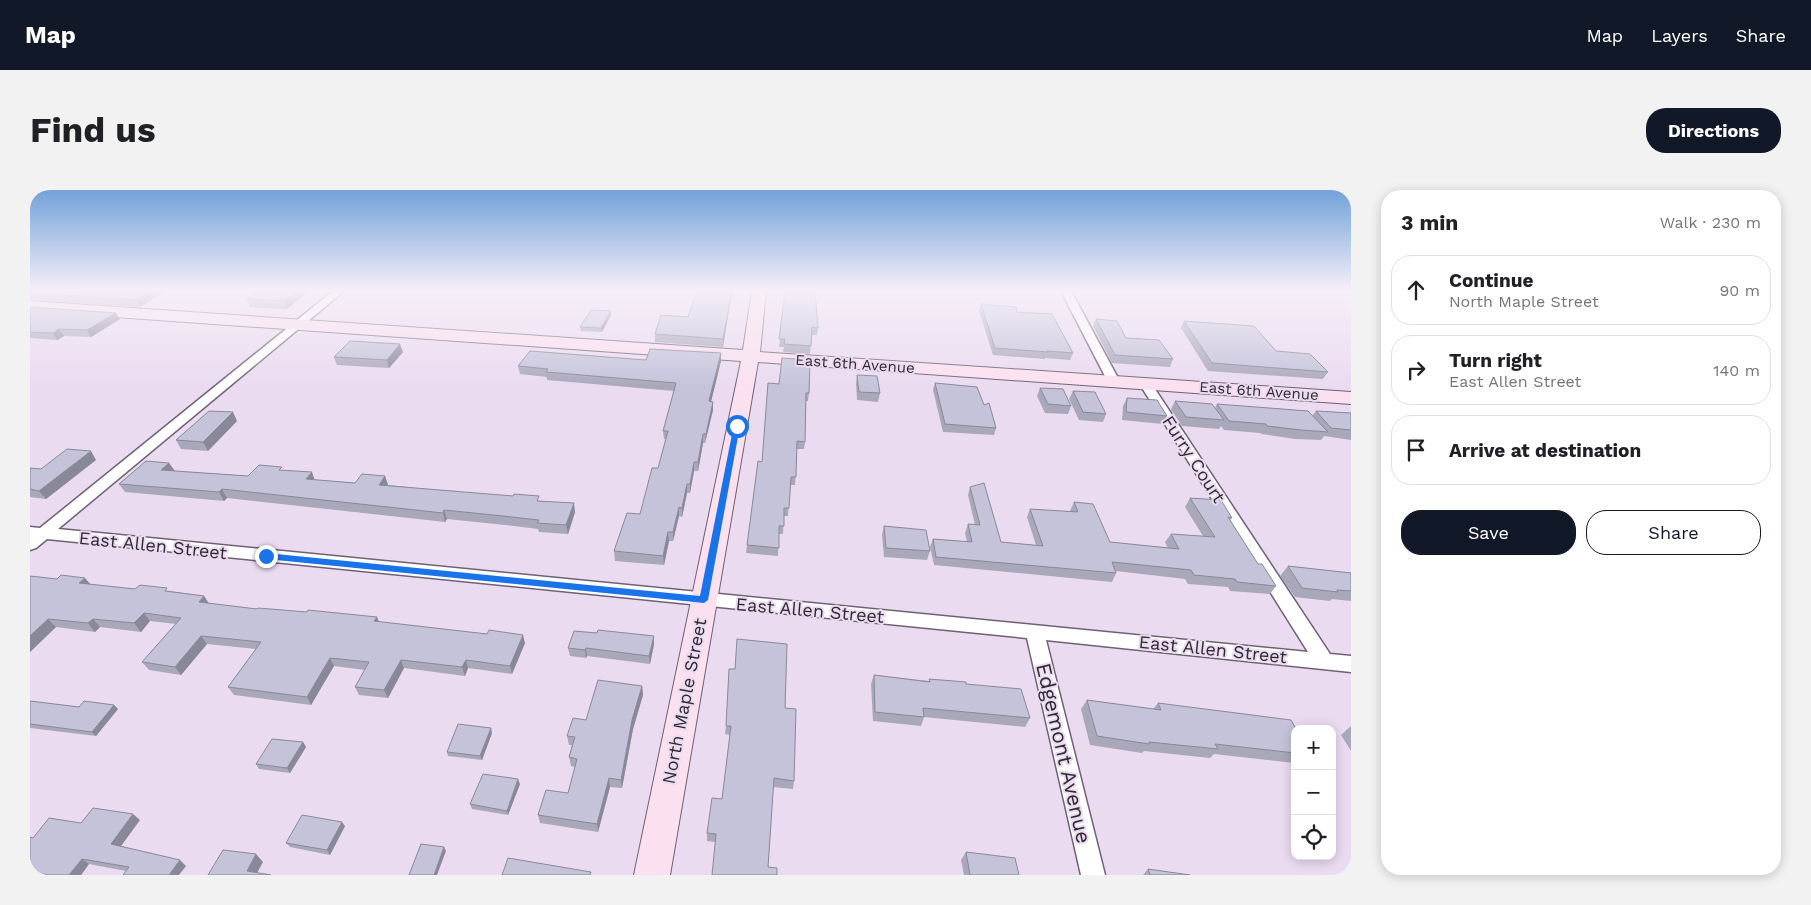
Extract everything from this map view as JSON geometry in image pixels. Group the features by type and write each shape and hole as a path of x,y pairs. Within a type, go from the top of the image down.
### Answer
{"street":[{"name":"East 6th Avenue","path":"257,323 1112,380 1351,398"},
{"path":"34,537 301,323"},
{"name":"North Maple Street","path":"652,875 754,323"},
{"path":"1083,323 1112,380"},
{"name":"Furry Court","path":"1145,383 1324,661"},
{"name":"East Allen Street","path":"34,537 704,600 1351,664"},
{"name":"Edgemont Avenue","path":"1035,632 1093,875"}],"building":[{"path":"30,323 99,323 87,330 59,329 53,333 30,332"},
{"path":"583,323 604,323 601,328 580,327"},
{"path":"658,323 726,323 723,339 655,334"},
{"path":"781,323 818,323 818,328 812,327 811,346 784,344 785,339 779,339"},
{"path":"987,323 1057,323 1073,353 1048,352 995,348"},
{"path":"1098,323 1118,323 1126,338 1159,340 1173,359 1115,355"},
{"path":"1185,323 1254,326 1276,351 1310,354 1328,372 1212,363"},
{"path":"350,341 400,344 387,360 334,357"},
{"path":"650,349 721,353 709,401 713,402 706,434 703,434 698,462 694,462 690,484 687,484 682,508 679,507 673,532 668,532 663,556 614,551 627,513 640,514 652,468 658,468 668,431 663,431 676,383 546,372 548,369 518,366 530,351 646,360"},
{"path":"782,358 810,360 809,393 806,393 805,442 797,441 796,477 791,477 789,508 784,508 784,526 779,526 779,548 747,545 758,461 762,462 768,383 779,384"},
{"path":"857,375 877,376 880,393 859,392"},
{"path":"935,383 977,387 984,405 989,403 996,428 945,424"},
{"path":"1040,388 1063,389 1071,406 1048,404"},
{"path":"1073,391 1095,392 1106,414 1083,412"},
{"path":"1127,398 1157,400 1167,416 1126,412"},
{"path":"1175,401 1212,404 1224,420 1186,417"},
{"path":"1217,404 1308,411 1328,432 1229,421"},
{"path":"209,411 233,412 203,442 176,440"},
{"path":"1316,411 1351,413 1351,430 1331,428"},
{"path":"67,449 91,451 39,491 30,489 30,468 41,469"},
{"path":"146,461 169,463 161,470 248,476 259,465 282,467 279,470 312,472 306,479 355,483 362,474 385,476 379,485 513,496 514,494 539,496 537,501 574,503 566,525 537,523 539,520 503,516 444,510 443,513 222,489 219,492 119,484"},
{"path":"984,483 1001,542 1043,546 1030,509 1078,512 1074,502 1093,504 1110,542 1179,549 1171,534 1215,537 1190,498 1221,500 1232,518 1228,517 1258,564 1262,564 1276,586 1194,575 1191,570 1112,562 1116,573 936,557 933,539 972,542 968,524 980,525 970,487"},
{"path":"884,526 926,530 930,551 886,548"},
{"path":"1288,566 1351,573 1351,591 1337,590 1338,592 1302,588"},
{"path":"61,575 85,578 79,583 135,589 140,585 167,588 165,591 204,596 199,602 257,609 307,612 308,610 377,617 374,621 487,634 489,630 523,635 510,666 466,660 462,667 401,660 384,690 355,687 369,662 330,658 307,697 228,687 261,642 201,636 175,667 142,662 181,618 144,613 134,623 93,619 88,623 48,619 30,636 30,576 57,579"},
{"path":"598,630 654,636 649,656 586,648 585,650 568,648 574,631 597,633"},
{"path":"737,639 787,644 785,708 796,709 794,781 774,778 768,867 777,868 777,875 712,875 716,834 707,833 712,798 722,799 731,726 726,726 729,669 735,669"},
{"path":"874,675 930,682 929,679 966,682 966,684 1021,689 1030,718 923,708 924,717 875,712"},
{"path":"598,680 642,686 632,720 621,780 609,778 597,824 538,815 546,790 568,793 577,759 569,757 575,737 567,736 573,718 586,720"},
{"path":"1087,700 1161,710 1158,703 1291,720 1294,725 1291,725 1291,753 1215,744 1218,749 1149,742 1149,744 1097,736"},
{"path":"30,701 79,707 84,701 114,705 92,732 30,724"},
{"path":"458,724 491,728 480,756 447,752"},
{"path":"272,739 303,742 287,768 256,764"},
{"path":"483,774 518,779 507,811 470,804"},
{"path":"93,808 133,814 111,844 180,860 169,875 123,875 129,867 82,859 69,875 49,875 30,872 30,837 33,838 49,818 81,823"},
{"path":"302,815 342,822 327,850 286,843"},
{"path":"421,844 444,847 434,875 409,875"},
{"path":"223,850 256,854 247,871 271,875 208,875"},
{"path":"966,852 1015,858 1019,875 970,875"},
{"path":"508,858 591,872 590,875 502,875"},
{"path":"1148,869 1190,875 1150,875"}],"route":[{"path":"266,556 704,600 737,426"}]}
